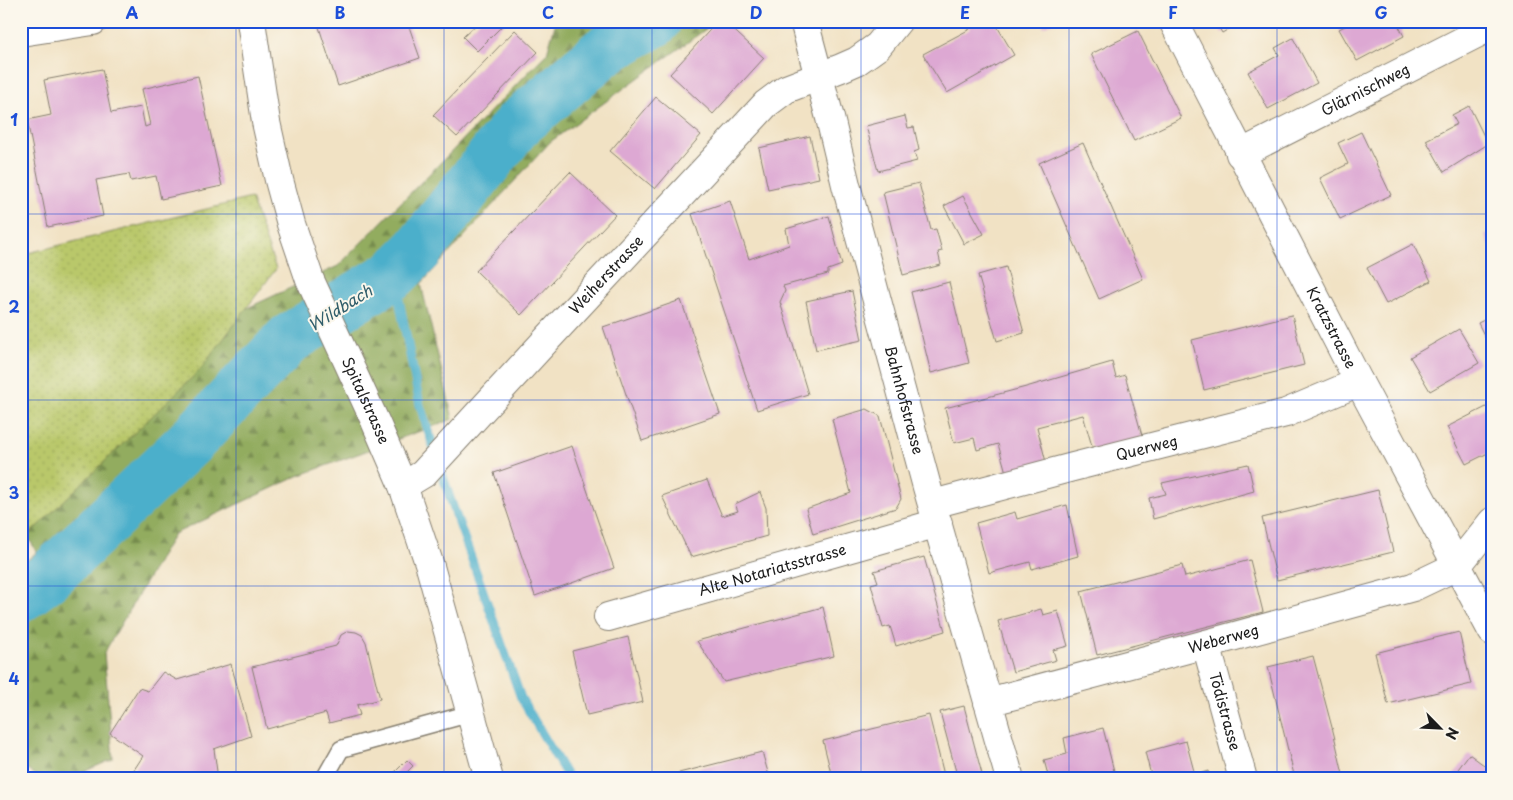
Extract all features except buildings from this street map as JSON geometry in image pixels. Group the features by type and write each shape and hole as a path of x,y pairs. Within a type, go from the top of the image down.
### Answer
{"street":[{"path":"21,32 93,21"},
{"name":"Spitalstrasse","path":"251,21 266,122 291,224 310,280 338,340 413,480 429,563 489,779"},
{"name":"Bahnhofstrasse","path":"804,21 846,186 935,514 1010,779"},
{"name":"Weiherstrasse","path":"413,480 455,440 766,104 786,89 856,61 878,46 898,21"},
{"name":"Kratzstrasse","path":"1173,21 1359,382 1492,631"},
{"name":"Glärnischweg","path":"1240,154 1492,26"},
{"name":"Querweg","path":"935,514 1178,440 1286,412 1359,382"},
{"name":"Alte Notariatsstrasse","path":"608,617 935,514"},
{"path":"1457,566 1492,522"},
{"name":"Weberweg","path":"988,702 1413,587 1457,566"},
{"name":"Tödistrasse","path":"1206,644 1243,779"}],"lane":[{"path":"324,779 340,750 472,713"}],"green space":[{"path":"556,21 717,21 550,142 421,284 453,419 298,476 174,534 104,653 113,759 67,779 42,779 21,766 21,565 37,552 23,529 230,316 338,266 547,53"},
{"path":"251,198 276,269 200,370 21,542 21,239 24,254"}],"waterway":[{"name":"Wildbach","path":"21,597 48,577 188,444 289,339 394,274 418,250 517,125 604,51 656,21"},
{"path":"394,274 420,405 450,498 521,698 569,779"}]}
